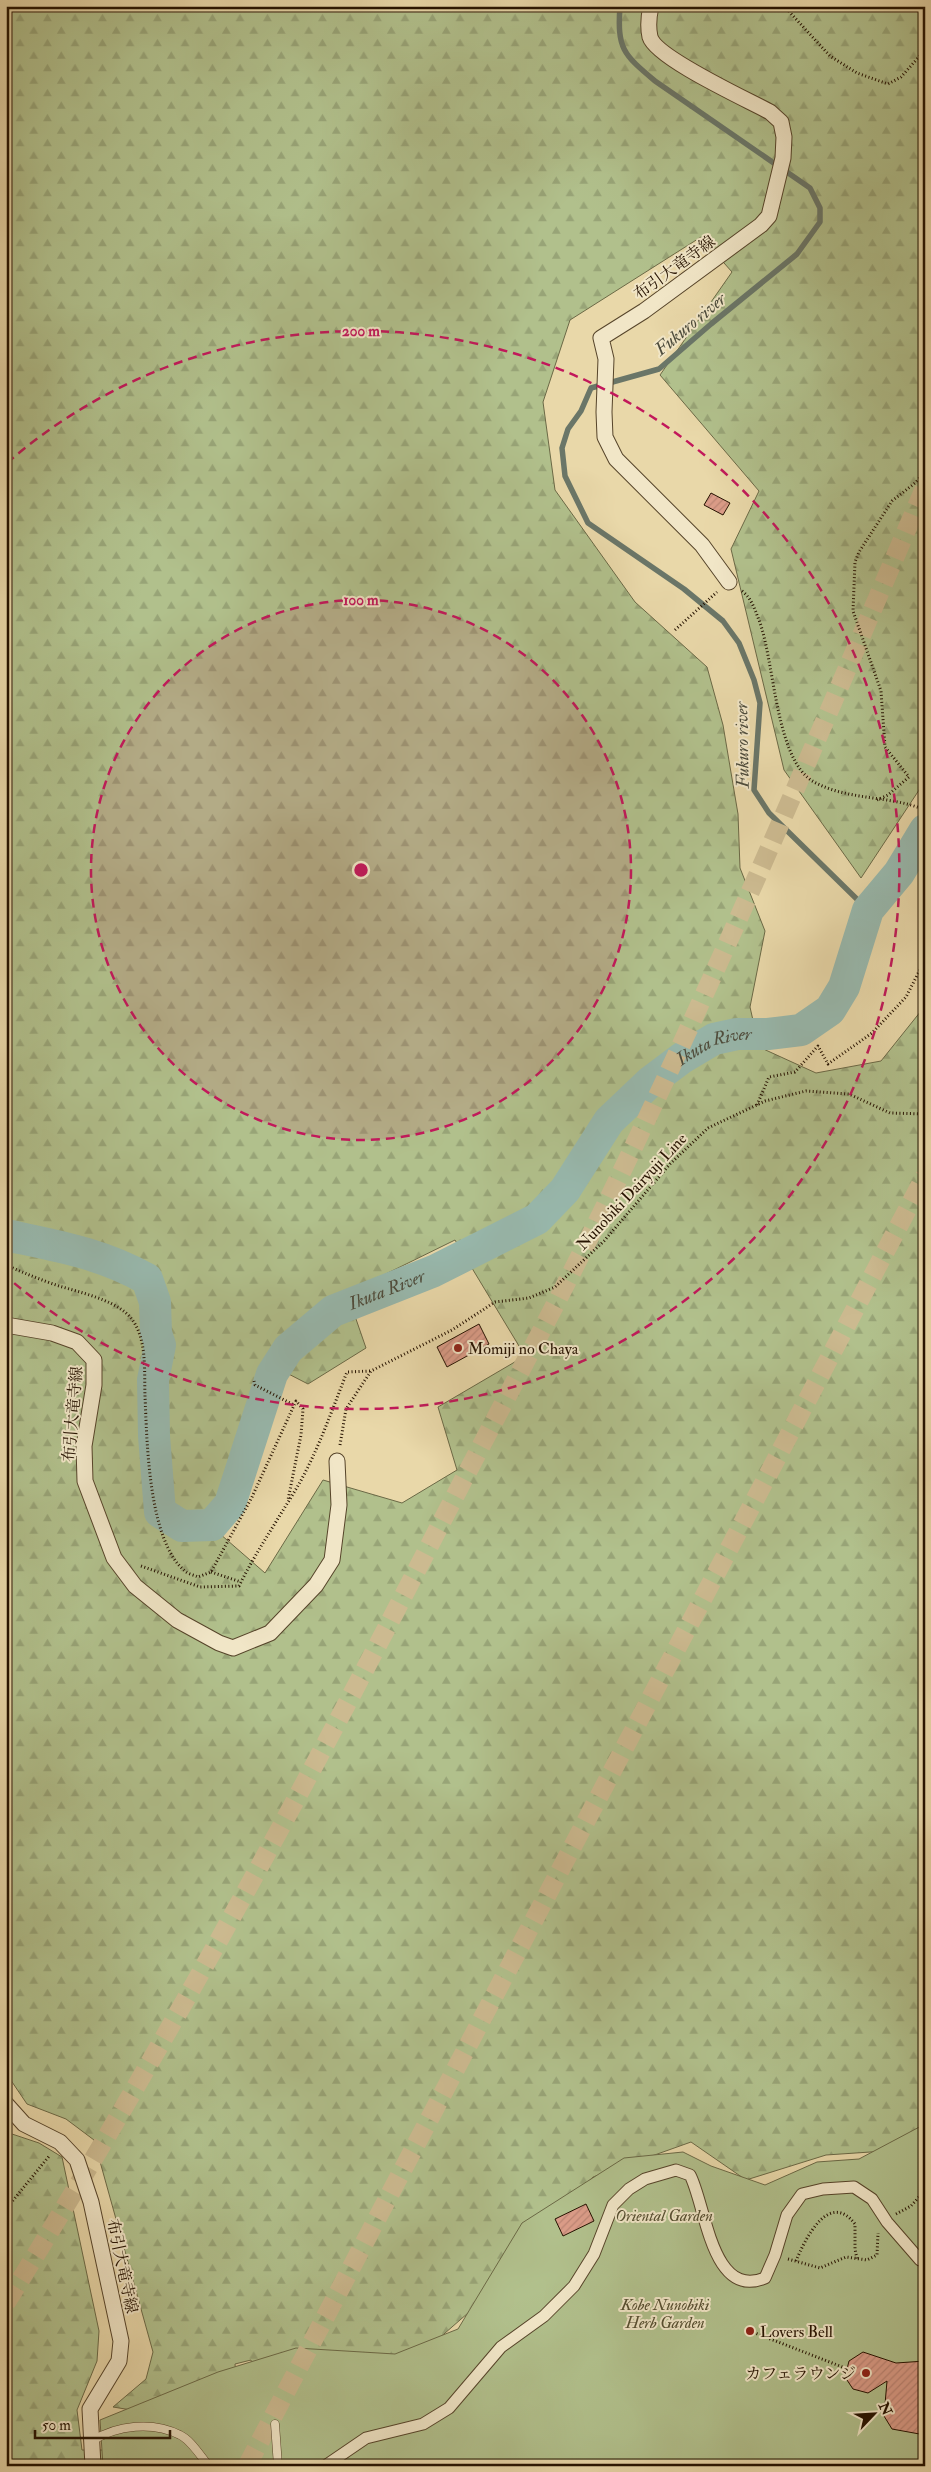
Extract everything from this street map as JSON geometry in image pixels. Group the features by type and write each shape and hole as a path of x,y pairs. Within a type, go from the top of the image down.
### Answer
{"street":[{"name":"布引大竜寺線","path":"651,6 649,14 650,38 666,56 770,112 781,122 784,137 783,158 769,216 761,225 644,310 601,338 606,359 605,436 616,459 702,545 726,584"},
{"name":"布引大竜寺線","path":"6,1326 52,1333 76,1342 94,1360 94,1385 84,1446 84,1481 114,1558 135,1586 177,1620 218,1643 234,1648 270,1633 316,1585 332,1560 339,1505 337,1461"},
{"name":"布引大竜寺線","path":"6,2104 24,2124 60,2142 77,2160 91,2202 121,2341 119,2361 90,2409 93,2466"},
{"path":"325,2466 366,2438 423,2424 449,2408 501,2347 544,2316 574,2286 594,2254 613,2205 629,2189 645,2179 676,2170 690,2175 698,2189 707,2231 723,2264 734,2278 752,2283 765,2278 775,2255 787,2214 802,2194 823,2189 854,2187 872,2199 887,2222 920,2260 925,2260"}],"lane":[{"path":"275,2424 278,2466"},
{"path":"92,2442 102,2435 142,2425 182,2435 209,2466"}],"path":[{"path":"784,6 830,56 857,73 888,84 902,77 925,50"},
{"path":"877,800 888,796 909,777 885,747 881,690 853,611 855,562 859,552 892,501 925,472"},
{"path":"675,630 726,584 750,597 768,649 786,744 794,762 815,782 854,796 925,810"},
{"path":"756,1105 769,1077 794,1072 818,1046 828,1064 872,1033 906,997 925,960"},
{"name":"Nunobiki Dairyuji Line","path":"372,1371 452,1330 495,1302 529,1298 555,1287 604,1240 670,1164 708,1128 756,1105 806,1091 849,1094 890,1113 925,1114"},
{"path":"6,1265 27,1275 82,1292 125,1312 136,1324 142,1340 146,1426 154,1505 160,1527 175,1560 185,1572 198,1577 211,1572 241,1582"},
{"path":"337,1461 346,1409 372,1371"},
{"path":"114,1558 200,1587 240,1586 257,1550 288,1500 324,1433 347,1372 372,1371"},
{"path":"255,1383 294,1405"},
{"path":"211,1572 252,1497 296,1400 303,1409 301,1434 288,1500"},
{"path":"6,2209 60,2142"},
{"path":"775,2255 820,2268 846,2258 867,2260 877,2255 878,2232 887,2222 895,2214 911,2206 920,2197 925,2198"},
{"path":"796,2261 809,2234 820,2221 831,2213 840,2212 850,2217 856,2224 855,2249 857,2259"},
{"path":"750,2331 845,2368"}],"green space":[{"path":"6,6 925,6 925,781 861,878 784,770 731,549 759,491 660,375 732,272 701,237 570,320 543,402 555,490 635,602 707,667 723,725 738,814 740,868 765,931 750,1007 759,1047 816,1073 881,1061 925,1006 925,2131 900,2150 826,2155 746,2180 691,2142 593,2177 531,2237 491,2293 429,2347 260,2411 251,2360 235,2364 242,2453 156,2414 113,2407 146,2379 153,2352 94,2140 66,2119 27,2104 6,2073","holes":["455,1240 525,1356 438,1407 457,1470 402,1503 323,1480 265,1573 212,1527 241,1443 275,1367 308,1384 366,1348 347,1293"]},
{"name":"Kobe Nunobiki Herb Garden","path":"925,2124 925,2466 103,2466 100,2420 218,2372 296,2348 395,2354 458,2329 522,2223 624,2158 683,2152 711,2166 765,2185 817,2162 859,2159"},
{"path":"6,2132 39,2143 62,2157 99,2331 97,2361 77,2410 82,2450 113,2450 115,2466 6,2466"}],"building":[{"path":"711,493 730,503 723,515 704,505"},
{"name":"Momiji no Chaya","path":"479,1324 489,1344 447,1367 437,1347"},
{"path":"586,2204 594,2221 563,2236 555,2219"},
{"path":"863,2352 896,2363 925,2361 925,2435 892,2429 884,2416 887,2381 868,2393 853,2389 845,2377 849,2361"}],"waterway":[{"name":"Fukuro river","path":"620,6 621,42 629,57 655,81 810,188 820,208 820,222 797,254 659,369 591,388 581,411 568,429 562,448 565,476 588,523 684,589 723,621 739,643 754,680 760,703 754,790 769,813 868,910"},
{"name":"Ikuta River","path":"6,1235 96,1257 130,1270 147,1279 155,1302 156,1333 160,1345 153,1380 154,1436 160,1512 182,1526 212,1525 230,1504 272,1374 288,1349 333,1311 434,1271 537,1219 565,1190 609,1121 650,1082 682,1058 714,1039 737,1034 768,1034 801,1030 830,1010 844,987 868,910 899,873 925,830"}],"tunnel":[{"path":"6,2303 121,2112 231,1918 337,1722 589,1239 651,1110 732,933 925,487"},
{"path":"247,2466 925,1176"}],"place":[{"name":"Momiji no Chaya","path":"458,1348"},
{"name":"Lovers Bell","path":"750,2331"},
{"name":"カフェラウンジ","path":"866,2373"}],"park label":[{"name":"Oriental Garden","path":"664,2215"}]}
